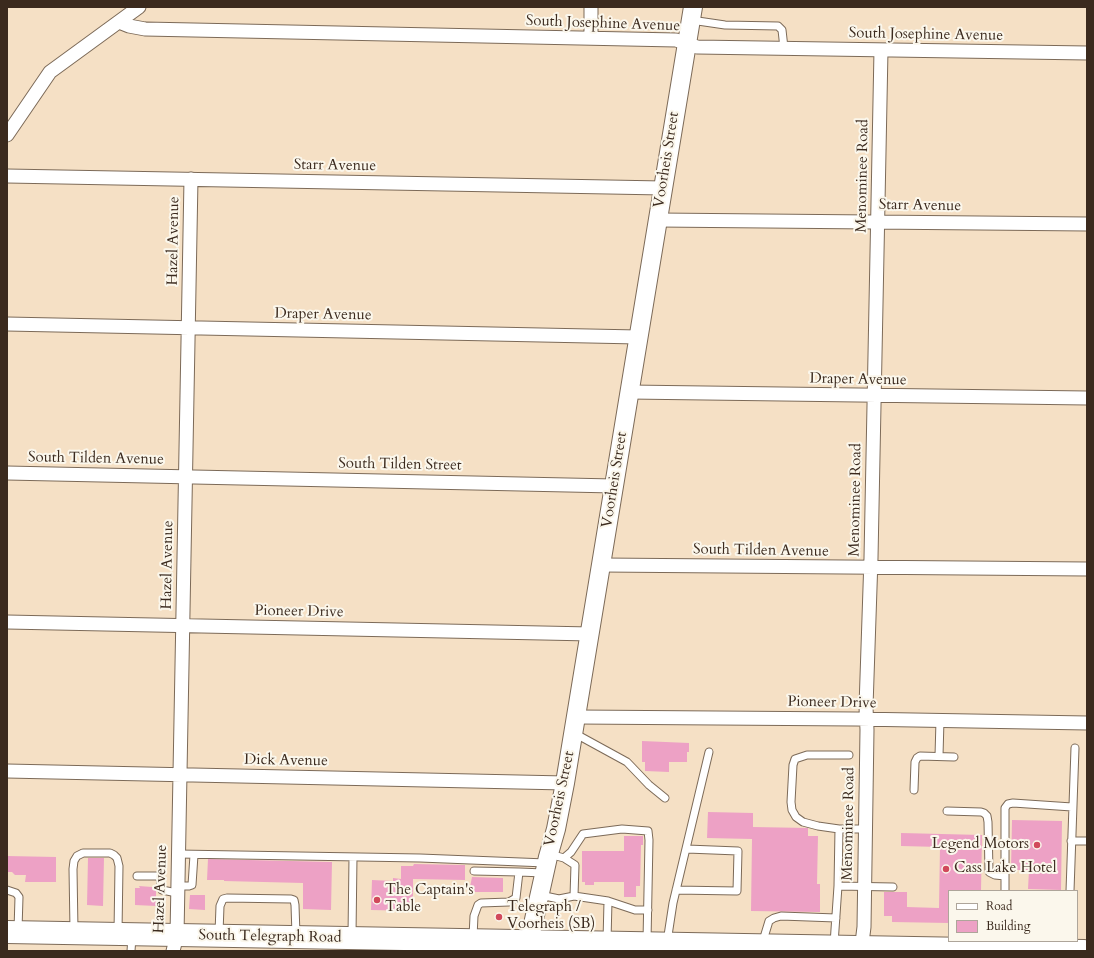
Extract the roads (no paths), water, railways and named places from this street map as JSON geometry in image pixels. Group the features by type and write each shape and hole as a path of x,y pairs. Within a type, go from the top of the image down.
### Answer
{"highway":[{"name":"South Telegraph Road","path":"12,932 74,933 127,940 175,943 219,936 268,940 296,938 360,943 475,943 528,946 606,943 656,946 834,947 861,949 945,950 1008,945 1068,951 1084,951"}],"street":[{"path":"7,135 50,72 139,7"},
{"path":"591,7 591,38"},
{"name":"Voorheis Street","path":"528,946 539,895 551,862 591,634 629,392 692,14"},
{"name":"South Josephine Avenue","path":"119,22 129,26 145,29 676,40 697,47 1087,53"},
{"name":"Menominee Road","path":"861,949 864,927 881,50"},
{"name":"Starr Avenue","path":"7,176 663,188"},
{"name":"Hazel Avenue","path":"175,943 178,890 191,179"},
{"name":"Starr Avenue","path":"658,220 1087,224"},
{"name":"Draper Avenue","path":"7,324 638,337"},
{"name":"Draper Avenue","path":"629,392 1087,398"},
{"name":"South Tilden Avenue","path":"7,473 185,477"},
{"name":"South Tilden Street","path":"185,477 614,486"},
{"name":"South Tilden Avenue","path":"602,565 1087,569"},
{"name":"Pioneer Drive","path":"7,622 591,634"},
{"name":"Pioneer Drive","path":"575,725 867,719 1087,723"},
{"name":"Dick Avenue","path":"7,771 565,782"}],"lane":[{"path":"692,14 725,25 778,26 782,30 784,48"},
{"path":"939,756 940,720"},
{"path":"575,725 627,762 649,785 666,798"},
{"path":"1070,890 1075,748"},
{"path":"656,946 676,890 709,752"},
{"path":"849,755 807,755 796,759 793,765 792,810 796,817 803,822 818,826 839,829 865,829"},
{"path":"914,790 915,762 917,758 920,756 954,757"},
{"path":"1004,890 1005,808 1008,804 1072,807"},
{"path":"947,811 981,812 987,816 989,872 995,875 1005,876"},
{"path":"474,871 519,872 551,862 571,852 583,834 622,829 648,832 650,840 648,910 656,946"},
{"path":"834,947 838,886 839,829"},
{"path":"1071,841 1087,841"},
{"path":"676,890 737,891 738,851 686,849"},
{"path":"74,933 74,861 77,856 83,854 110,853 117,858 119,866 127,940"},
{"path":"178,854 551,862 575,865 574,896"},
{"path":"137,876 157,876 160,878 162,890 178,890 192,885 194,855"},
{"path":"353,857 360,943"},
{"path":"475,943 474,916 478,906 482,903 513,900 516,898 518,893 519,872"},
{"path":"838,886 893,887"},
{"path":"7,890 16,893 18,897 12,932"},
{"path":"539,895 559,899 574,896 608,901 635,910 648,910"},
{"path":"219,936 220,906 223,899 291,899 294,900 295,905 296,938"},
{"path":"606,943 608,901"},
{"path":"773,947 769,921 774,918 781,916 836,918"}],"place":[{"name":"Legend Motors","path":"1037,845"},
{"name":"Cass Lake Hotel","path":"946,869"},
{"name":"The Captain's Table","path":"377,900"},
{"name":"Telegraph / Voorheis (SB)","path":"499,917"}]}
